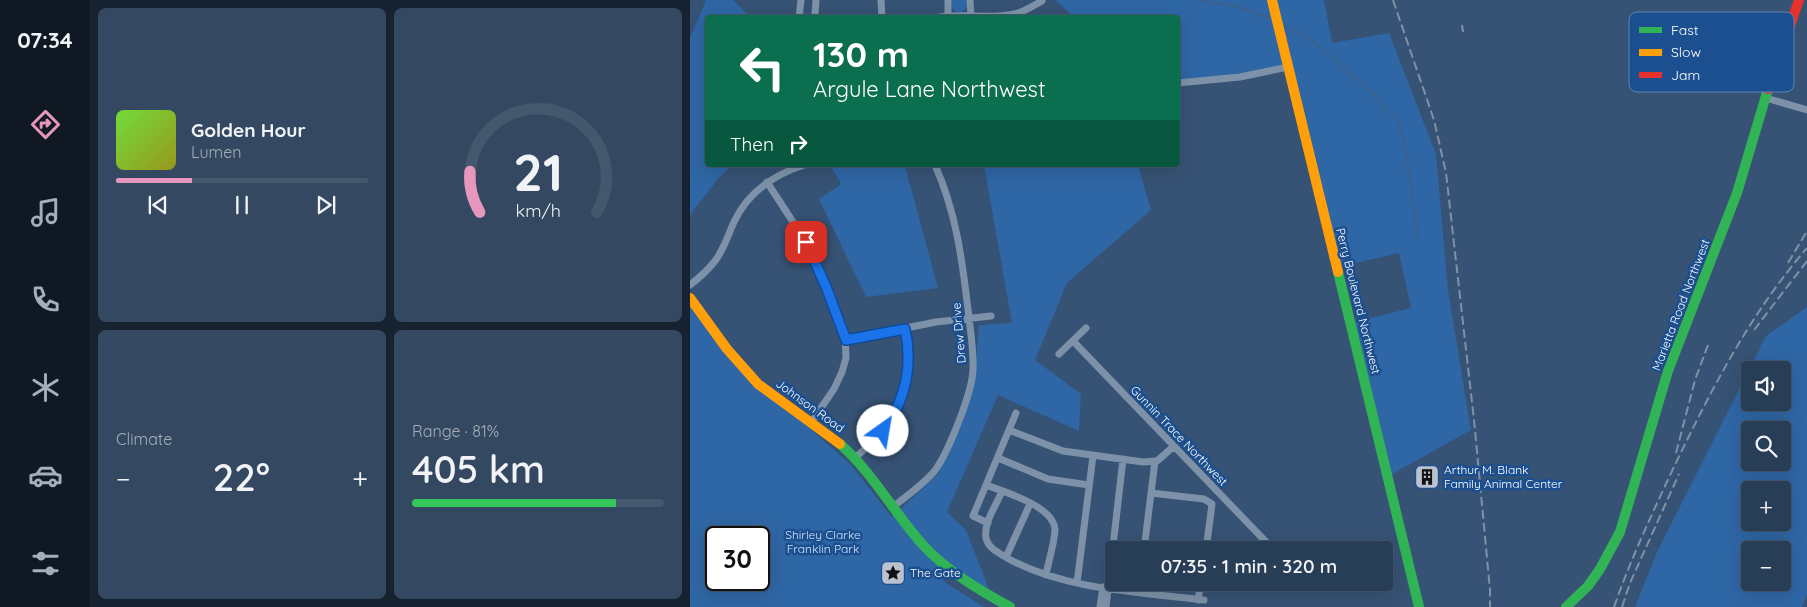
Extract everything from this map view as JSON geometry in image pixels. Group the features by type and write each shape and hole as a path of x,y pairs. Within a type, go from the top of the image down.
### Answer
{"street":[{"path":"799,15 800,0"},
{"path":"815,15 816,0"},
{"path":"881,0 882,15"},
{"path":"948,0 948,15"},
{"path":"970,0 971,15"},
{"name":"Perry Boulevard Northwest","path":"1272,0 1419,607"},
{"path":"1004,15 1020,12 1042,1"},
{"name":"Marietta Road Northwest","path":"1794,23 1802,2"},
{"path":"1180,84 1240,77 1288,67"},
{"name":"Marietta Road Northwest","path":"1566,607 1588,586 1600,569 1620,532 1668,372 1737,194 1768,92"},
{"path":"1766,98 1807,110"},
{"path":"690,285 715,260 724,246 740,211 749,198 767,182 786,171 798,167"},
{"name":"Drew Drive","path":"893,507 935,471 945,454 967,397 973,371 961,251 945,187 936,167"},
{"path":"767,182 806,242 827,289 846,340 846,358 840,378 812,421"},
{"name":"Johnson Road","path":"690,298 748,374 770,393 812,421 855,458 924,546 948,568 978,590 1010,607"},
{"path":"846,340 936,322 991,316"},
{"path":"1060,354 1086,328"},
{"path":"855,458 883,431 902,397 908,366 905,329"},
{"name":"Gunnin Trace Northwest","path":"1073,341 1219,493 1261,541"},
{"path":"988,523 973,516 1016,413"},
{"path":"1009,430 1058,450 1122,460 1155,461 1164,456 1173,446"},
{"path":"1077,583 1093,456"},
{"path":"998,458 1048,479 1089,485"},
{"path":"1111,541 1122,460"},
{"path":"1145,541 1155,461"},
{"path":"986,485 1040,508 1049,516 1055,530 1046,575"},
{"path":"1002,492 988,523 986,537 989,545 1006,557 1046,575 1105,588 1100,607"},
{"path":"1151,493 1204,499 1210,502 1212,507 1209,541"},
{"path":"1210,502 1219,493"},
{"path":"1006,557 1030,504"},
{"path":"1105,591 1107,607"},
{"path":"1130,591 1201,600 1201,591"}],"green space":[{"path":"706,0 733,0 748,15 705,15 705,167 730,167 692,212 690,218 690,38"},
{"path":"950,0 967,0 966,9 960,12 955,11"},
{"path":"1055,0 1324,0 1332,43 1389,33 1436,154 1448,290 1471,430 1387,477 1351,323 1411,308 1399,253 1338,267 1285,65 1228,79 1180,82 1180,15 1072,15"},
{"path":"831,167 905,167 938,288 866,297 819,199 841,184"},
{"name":"Shirley Clarke Franklin Park","path":"984,167 1139,167 1151,210 1067,283 1035,360 1081,394 1079,431 998,395 947,512 966,530 992,597 940,567 936,572 946,583 984,607 690,607 690,301 720,342 788,409 850,464 892,517 938,474 961,425 975,373 979,325 1012,323"},
{"path":"1807,307 1807,595 1802,607 1635,607 1657,552 1741,386 1741,411 1791,411 1791,361 1753,361 1766,336"}],"waterway":[{"path":"1197,0 1239,7 1268,17"},
{"path":"1282,24 1308,38 1328,54 1373,94 1396,119 1400,126 1406,151 1418,238"}],"railway":[{"path":"1393,0 1434,120 1446,173 1474,420 1490,607"},
{"path":"1462,25 1463,32"},
{"path":"1788,263 1807,231"},
{"path":"1614,607 1656,505 1716,383 1767,300 1807,248"},
{"path":"1754,330 1807,261"},
{"path":"1676,453 1695,380 1708,345"},
{"path":"1622,607 1630,583 1679,474"}],"traffic: fast":[{"path":"1566,607 1588,586 1600,569 1620,532 1668,371 1737,193 1767,92"},
{"path":"1338,272 1419,607"},
{"path":"840,444 863,468 912,533 932,554 964,579 1010,607"}],"traffic: slow":[{"path":"1272,0 1338,272"},
{"path":"690,298 727,349 758,384 840,444"}],"traffic: jam":[{"path":"1794,14 1799,0"}],"place":[{"name":"Arthur M. Blank Family Animal Center","path":"1427,477"},
{"name":"The Gate","path":"893,573"}],"route":[{"path":"806,242 827,289 846,340 905,329 908,349 906,382 902,397 883,431"}]}
